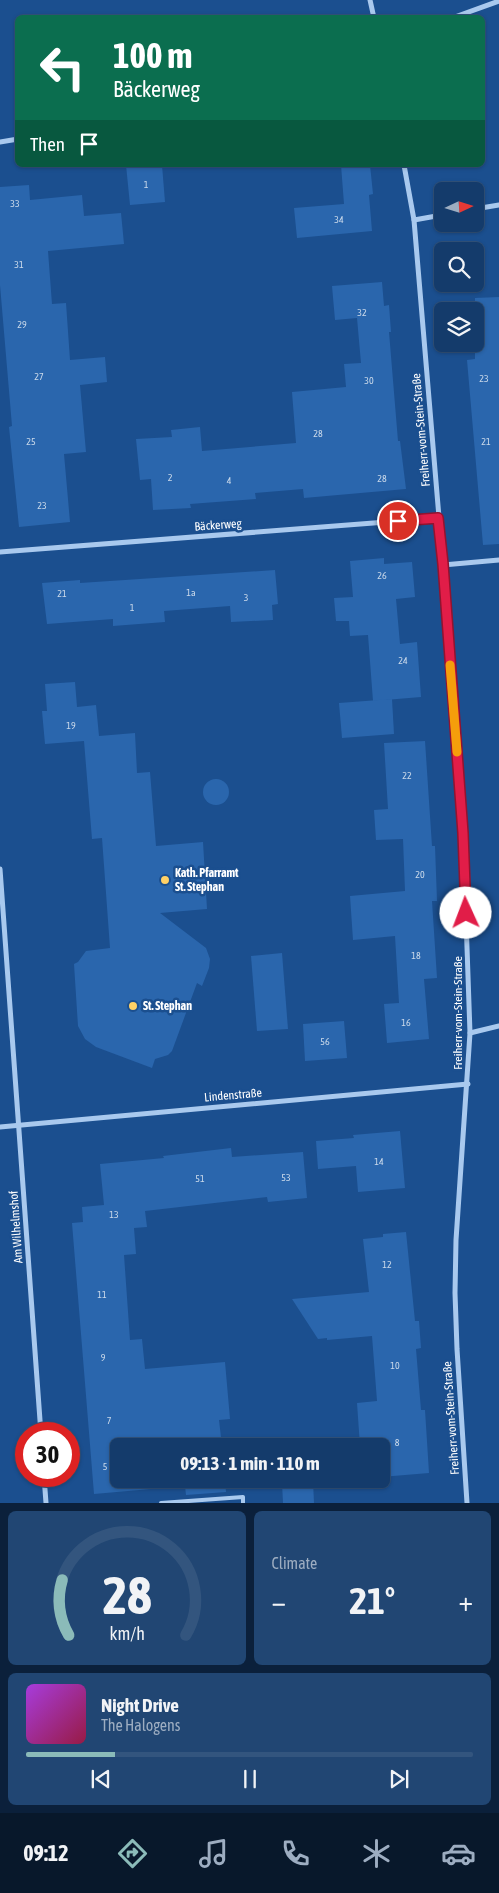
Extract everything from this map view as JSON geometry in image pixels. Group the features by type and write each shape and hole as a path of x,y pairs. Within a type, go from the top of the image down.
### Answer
{"street":[{"path":"370,0 373,15"},
{"path":"460,15 499,1"},
{"path":"0,142 15,140"},
{"name":"Freiherr-vom-Stein-Straße","path":"404,167 414,220 463,833 470,1033 456,1240 455,1293 456,1349 467,1503"},
{"path":"484,208 499,205"},
{"path":"414,220 434,216"},
{"name":"Bäckerweg","path":"0,552 438,518"},
{"path":"443,564 499,560"},
{"name":"Am Wilhelmshof","path":"0,869 40,1422"},
{"path":"470,1033 499,1026"},
{"name":"Lindenstraße","path":"0,1127 468,1084"},
{"path":"45,1487 46,1503"}],"lane":[{"path":"161,1503 243,1497 244,1503"}],"building":[{"path":"126,167 162,167 165,202 130,205"},
{"path":"341,167 370,167 373,194 369,195 372,231 297,238 294,208 344,204"},
{"path":"29,185 30,200 82,195 84,216 121,213 124,244 48,251 52,304 66,303 70,360 105,357 107,382 80,385 86,452 64,454 70,522 19,527 9,427 12,426 0,285 0,187"},
{"path":"382,282 384,306 389,305 391,332 389,332 398,441 400,441 406,489 304,498 303,489 255,493 256,499 190,504 191,508 153,510 151,479 140,480 136,439 172,437 171,430 200,427 202,451 296,443 292,392 346,387 344,364 361,363 357,318 335,320 332,286"},
{"path":"499,297 499,544 483,545 467,360 475,359 475,352 484,352 484,302 475,302 475,298"},
{"path":"384,558 384,564 412,562 415,597 396,599 400,644 417,642 421,697 373,701 368,635 350,636 349,621 336,621 334,598 353,597 350,561"},
{"path":"275,570 278,604 272,605 273,620 231,622 230,606 164,611 165,622 113,626 113,619 47,624 42,583 80,580 80,583"},
{"path":"75,682 77,707 96,705 99,736 135,733 137,773 150,772 156,846 203,842 207,909 160,913 206,948 210,959 209,968 202,986 197,983 172,1051 168,1055 155,1059 152,1068 96,1047 85,1039 78,1026 74,964 78,962 86,951 110,948 102,838 92,839 84,741 45,744 42,711 47,711 45,684"},
{"path":"392,699 394,734 342,738 339,703"},
{"path":"425,741 432,846 435,846 437,901 432,901 437,978 424,979 429,1039 387,1043 384,1004 399,1003 395,936 353,940 350,896 405,891 403,839 376,840 374,810 388,809 384,743"},
{"path":"216,779 225,783 229,792 225,801 216,805 207,801 203,792 207,783"},
{"path":"282,953 288,1029 257,1031 251,956"},
{"path":"344,1021 347,1058 305,1061 303,1024"},
{"path":"400,1131 405,1188 358,1192 356,1166 318,1169 316,1141 354,1138 353,1135"},
{"path":"231,1148 232,1157 303,1152 307,1198 268,1202 267,1197 145,1211 147,1227 134,1228 136,1254 124,1255 130,1340 142,1339 145,1369 225,1362 230,1419 219,1420 221,1438 110,1438 110,1488 162,1488 94,1494 72,1223 83,1222 82,1207 104,1205 100,1164 164,1158 163,1156"},
{"path":"406,1232 415,1321 419,1321 421,1348 416,1349 421,1410 425,1410 429,1473 390,1476 390,1438 359,1438 357,1403 377,1401 372,1336 318,1339 292,1299 369,1292 363,1239 383,1237 383,1234"},
{"path":"185,1488 226,1488 226,1492 186,1495"},
{"path":"282,1488 313,1488 314,1503 283,1503"}],"slow traffic":[{"path":"450,665 457,752"}],"place":[{"name":"Kath. Pfarramt St. Stephan","path":"165,880"},
{"name":"St. Stephan","path":"133,1006"}],"route":[{"path":"398,521 438,518 463,833 466,913"}]}
